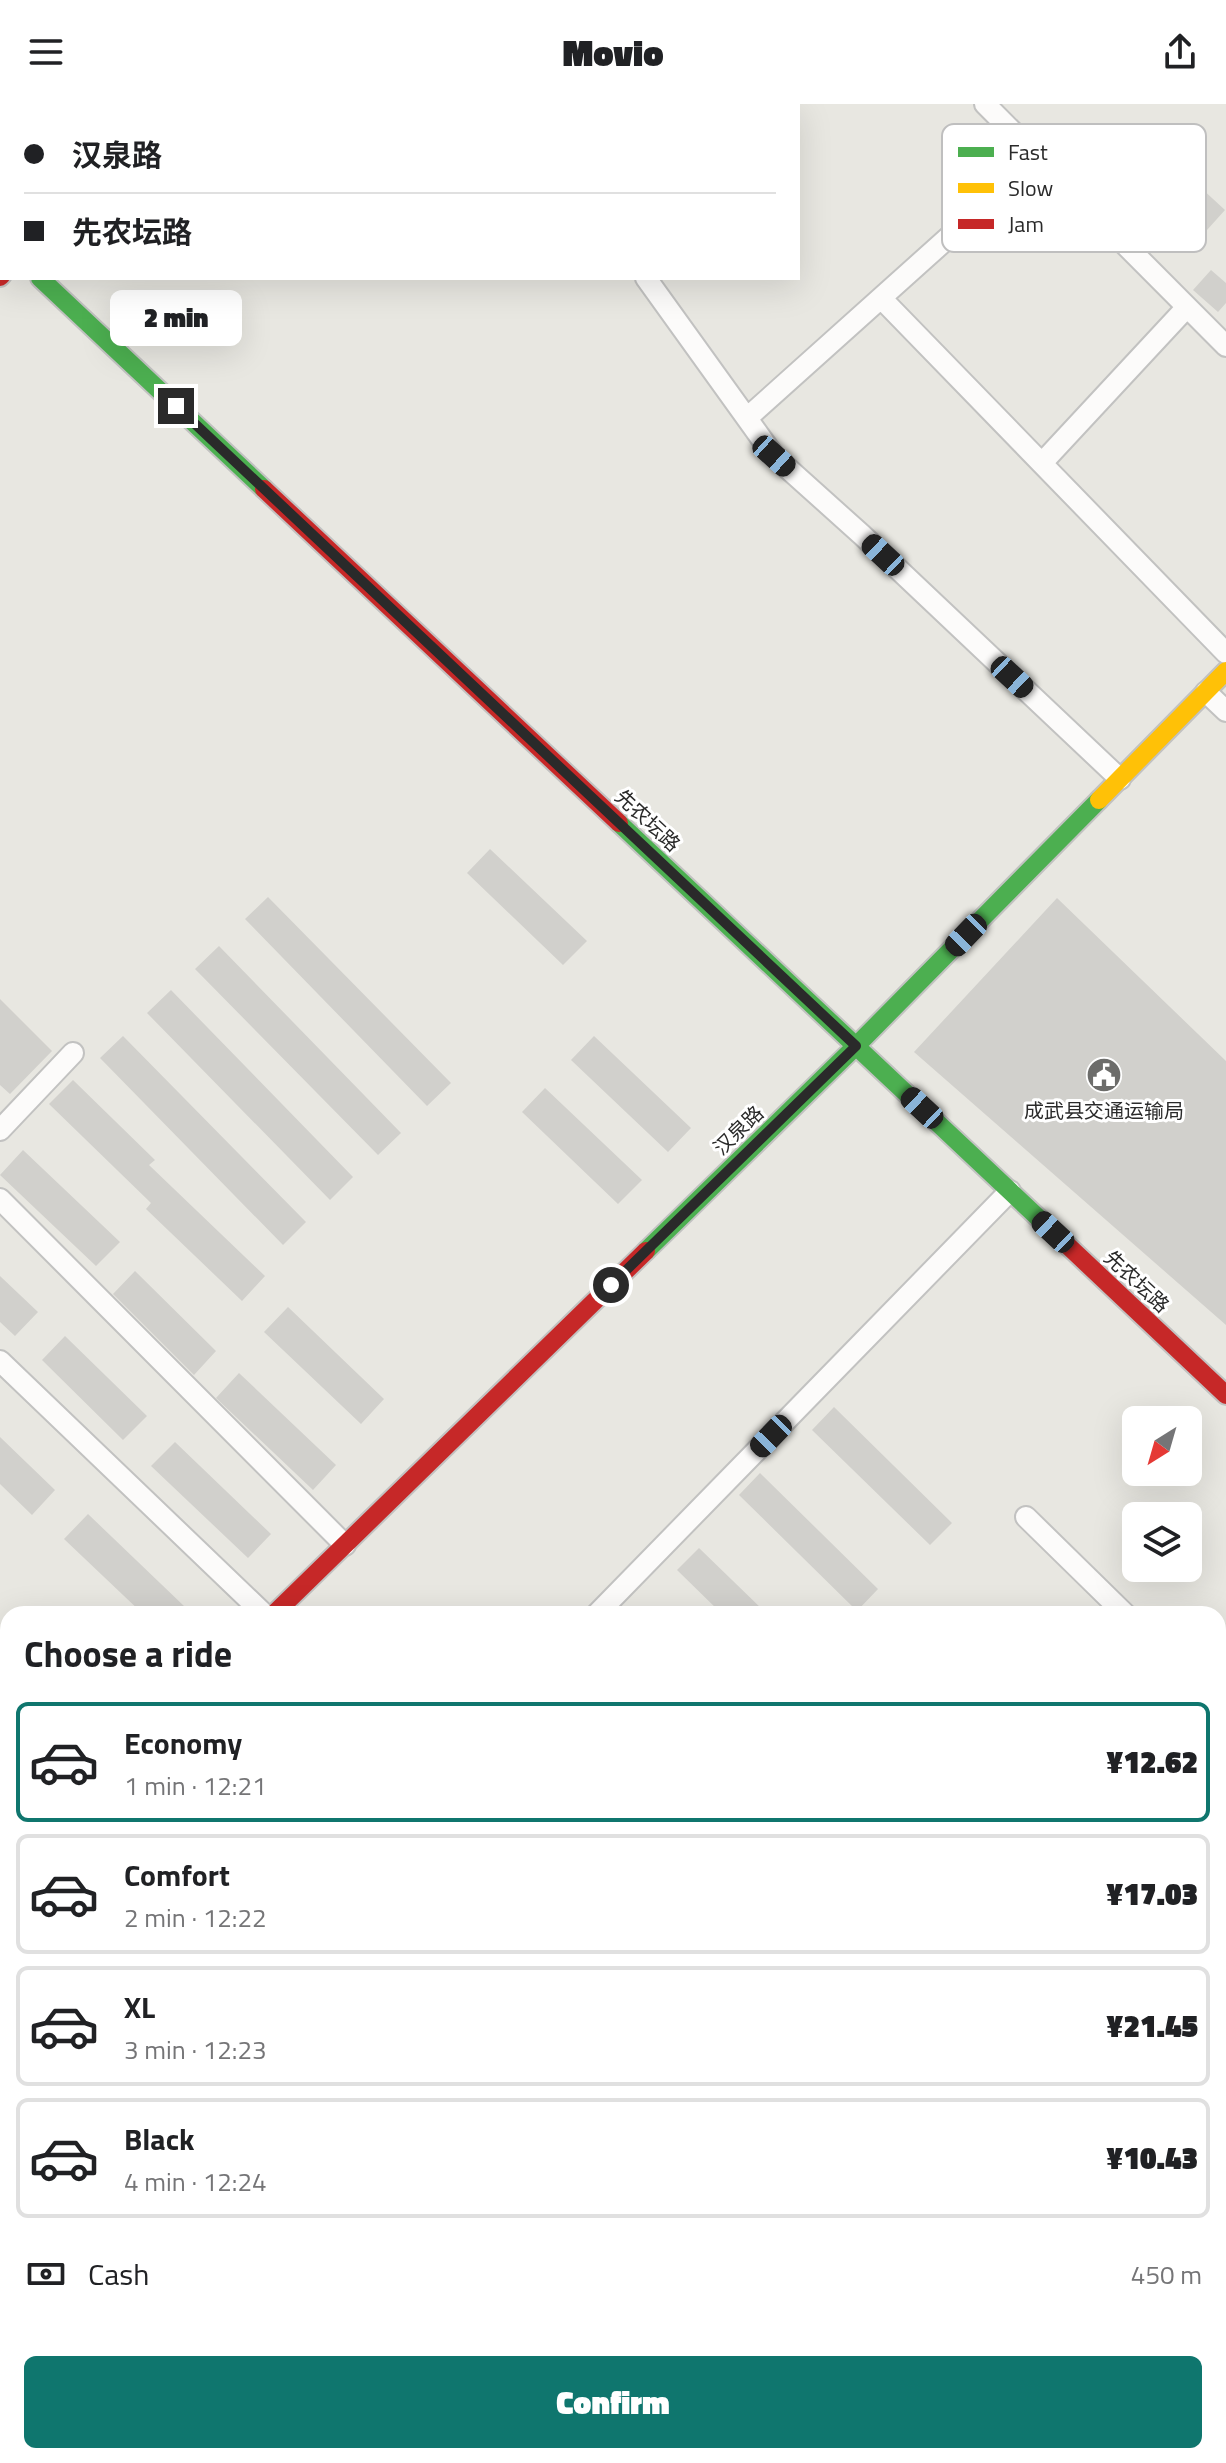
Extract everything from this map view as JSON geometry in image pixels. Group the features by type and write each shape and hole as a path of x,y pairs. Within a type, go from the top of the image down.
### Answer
{"street":[{"path":"985,104 1005,124"},
{"path":"747,418 942,243"},
{"path":"1132,252 1226,346"},
{"name":"先农坛路","path":"42,280 1226,1395"},
{"path":"647,280 774,456 1120,779"},
{"path":"881,298 1226,653"},
{"path":"1042,463 1187,307"},
{"name":"汉泉路","path":"282,1606 856,1046 1226,671"},
{"path":"1206,692 1226,711"},
{"path":"0,1130 73,1053"},
{"path":"605,1606 1010,1191"},
{"path":"0,1199 345,1545"},
{"path":"0,1361 256,1606"},
{"path":"1026,1517 1117,1606"}],"building":[{"path":"1206,193 1225,210 1206,231"},
{"path":"1211,270 1226,283 1226,303 1218,312 1193,290"},
{"path":"490,849 587,941 563,965 467,873"},
{"path":"268,897 451,1083 427,1106 245,919"},
{"path":"1057,898 1226,1061 1226,1325 914,1052"},
{"path":"219,946 401,1133 378,1155 195,969"},
{"path":"171,990 353,1177 330,1200 147,1013"},
{"path":"0,999 52,1051 10,1094 0,1085"},
{"path":"123,1036 306,1222 283,1245 100,1058"},
{"path":"594,1036 691,1128 668,1152 571,1060"},
{"path":"73,1080 155,1160 149,1165 265,1276 242,1301 146,1209 151,1203 49,1104"},
{"path":"545,1088 642,1180 618,1204 522,1112"},
{"path":"23,1150 120,1242 96,1266 0,1175"},
{"path":"135,1271 216,1351 194,1375 113,1294"},
{"path":"0,1276 38,1312 15,1336 0,1322"},
{"path":"288,1307 384,1399 361,1424 264,1332"},
{"path":"65,1336 147,1416 123,1440 42,1360"},
{"path":"239,1373 336,1465 313,1490 216,1398"},
{"path":"834,1407 952,1523 930,1545 812,1430"},
{"path":"0,1437 55,1490 32,1515 0,1484"},
{"path":"175,1442 271,1534 248,1558 151,1466"},
{"path":"760,1473 878,1589 862,1606 852,1606 739,1495"},
{"path":"88,1514 184,1606 135,1606 64,1539"},
{"path":"699,1548 759,1606 714,1606 677,1570"}],"traffic: fast":[{"path":"42,280 264,489"},
{"path":"646,1251 856,1046 1099,800"},
{"path":"619,823 1064,1242"}],"traffic: slow":[{"path":"1099,800 1226,671"}],"traffic: jam":[{"path":"264,489 619,823"},
{"path":"1064,1242 1226,1395"},
{"path":"282,1606 646,1251"}],"place":[{"name":"成武县交通运输局","path":"1104,1075"}],"route":[{"path":"176,406 856,1046 611,1285"}]}
